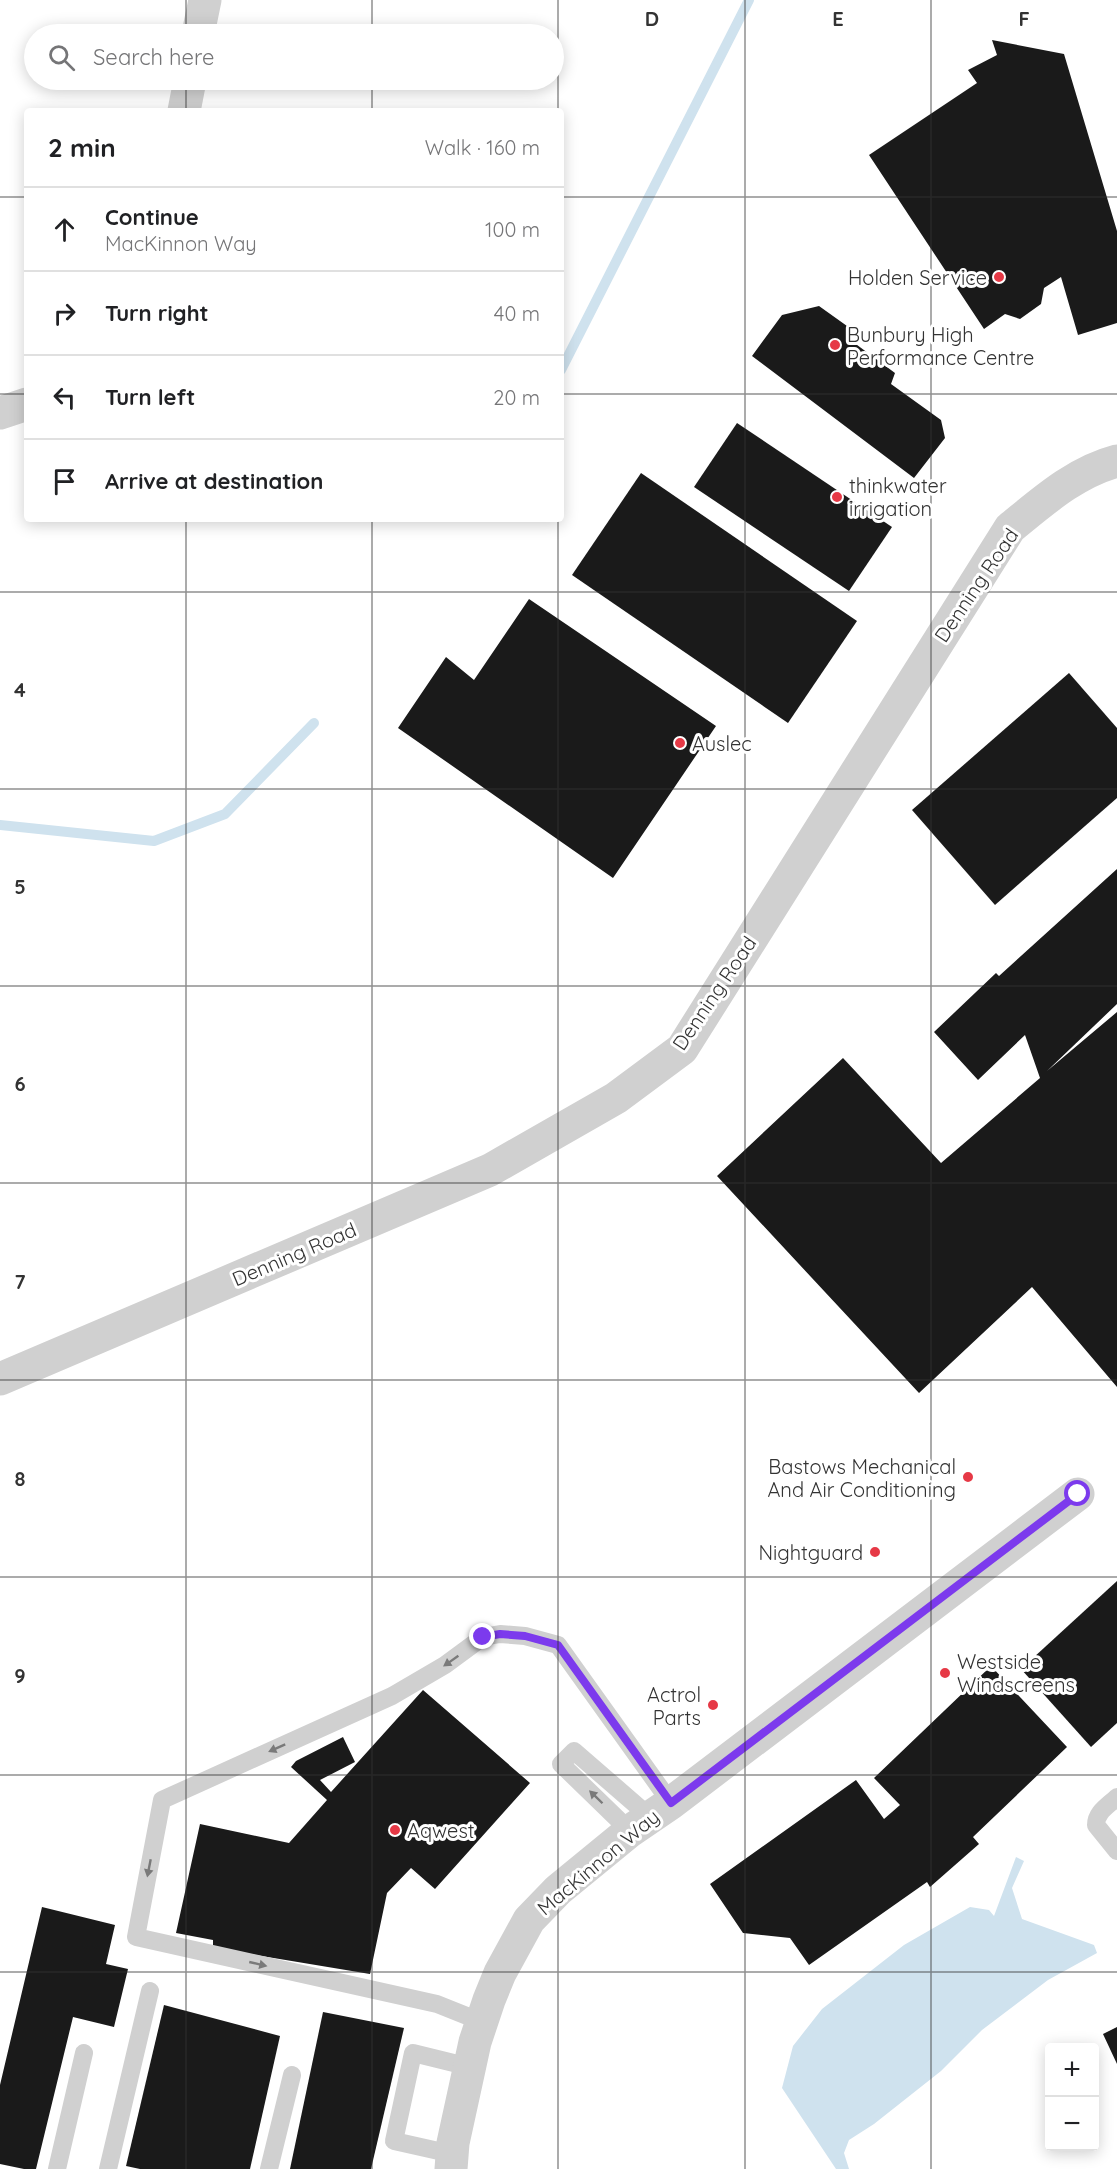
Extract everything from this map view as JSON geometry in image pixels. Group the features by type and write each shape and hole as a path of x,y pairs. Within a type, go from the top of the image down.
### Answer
{"street":[{"path":"200,24 205,0"},
{"path":"185,108 188,90"},
{"path":"0,413 24,405"},
{"name":"Denning Road","path":"0,1379 490,1170 616,1098 682,1048 1010,528 1055,491 1101,465 1117,461"},
{"name":"MacKinnon Way","path":"452,2162 470,2067 482,2022 500,1973 529,1920 558,1890 651,1817 1078,1494"}],"lane":[{"path":"482,2022 437,2004 136,1937 162,1800 392,1696 445,1665 483,1637 500,1634 525,1636 558,1645 651,1817"},
{"path":"574,1751 561,1764 651,1817"},
{"path":"1117,1797 1096,1818 1096,1825 1117,1851"},
{"path":"108,2169 150,1991"},
{"path":"57,2169 84,2053"},
{"path":"452,2162 394,2141 413,2054 470,2067"},
{"path":"270,2169 292,2074"}],"water":[{"path":"1016,1857 1024,1861 1012,1888 1022,1919 1094,1945 1097,1953 1048,1980 982,2030 941,2071 874,2124 849,2140 844,2153 849,2169 836,2169 782,2088 793,2046 822,2009 904,1945 970,1907 989,1910 994,1916"}],"building":[{"path":"992,40 1064,54 1117,231 1117,323 1078,335 1061,277 1044,288 1041,304 1020,319 1005,314 984,329 869,155 977,83 968,70 997,55"},
{"path":"819,306 854,331 849,339 895,373 891,384 941,420 945,438 914,478 752,356 782,315"},
{"path":"737,423 892,527 849,591 694,487"},
{"path":"641,473 857,621 788,723 572,575"},
{"path":"529,599 716,726 613,878 398,728 446,657 474,680"},
{"path":"1069,673 1117,728 1117,798 995,905 912,810"},
{"path":"1117,869 1117,1004 1047,1071 1117,1012 1117,1387 1032,1287 919,1393 717,1176 843,1058 941,1163 1040,1078 1025,1035 978,1080 934,1032 996,973 999,976"},
{"path":"1117,1581 1117,1723 1091,1747 1021,1669"},
{"path":"991,1666 1067,1747 973,1837 979,1844 930,1887 927,1882 809,1965 790,1938 743,1933 710,1884 856,1780 884,1819 900,1805 874,1778"},
{"name":"Aqwest","path":"423,1690 530,1783 435,1889 411,1868 387,1893 370,1974 213,1948 213,1940 176,1933 200,1824 289,1843 327,1800 291,1767 296,1761 343,1737 355,1762 320,1780 331,1792"},
{"path":"42,1907 115,1925 106,1964 128,1969 114,2027 73,2017 36,2169 24,2169 0,2164 0,2085"},
{"path":"164,2005 280,2036 250,2169 140,2169 126,2166"},
{"path":"323,2012 404,2028 371,2169 290,2169"},
{"path":"1117,2027 1117,2064 1103,2034"}],"waterway":[{"path":"564,364 749,0"},
{"path":"0,825 154,841 225,814 314,723"}],"place":[{"name":"Holden Service","path":"999,277"},
{"name":"Bunbury High Performance Centre","path":"835,345"},
{"name":"thinkwater irrigation","path":"837,497"},
{"name":"Auslec","path":"680,743"},
{"name":"Bastows Mechanical And Air Conditioning","path":"968,1477"},
{"name":"Nightguard","path":"875,1552"},
{"name":"Westside Windscreens","path":"945,1673"},
{"name":"Actrol Parts","path":"713,1705"},
{"name":"Aqwest","path":"395,1830"}],"route":[{"path":"483,1637 500,1634 525,1636 558,1645 671,1803 1078,1494"}]}
